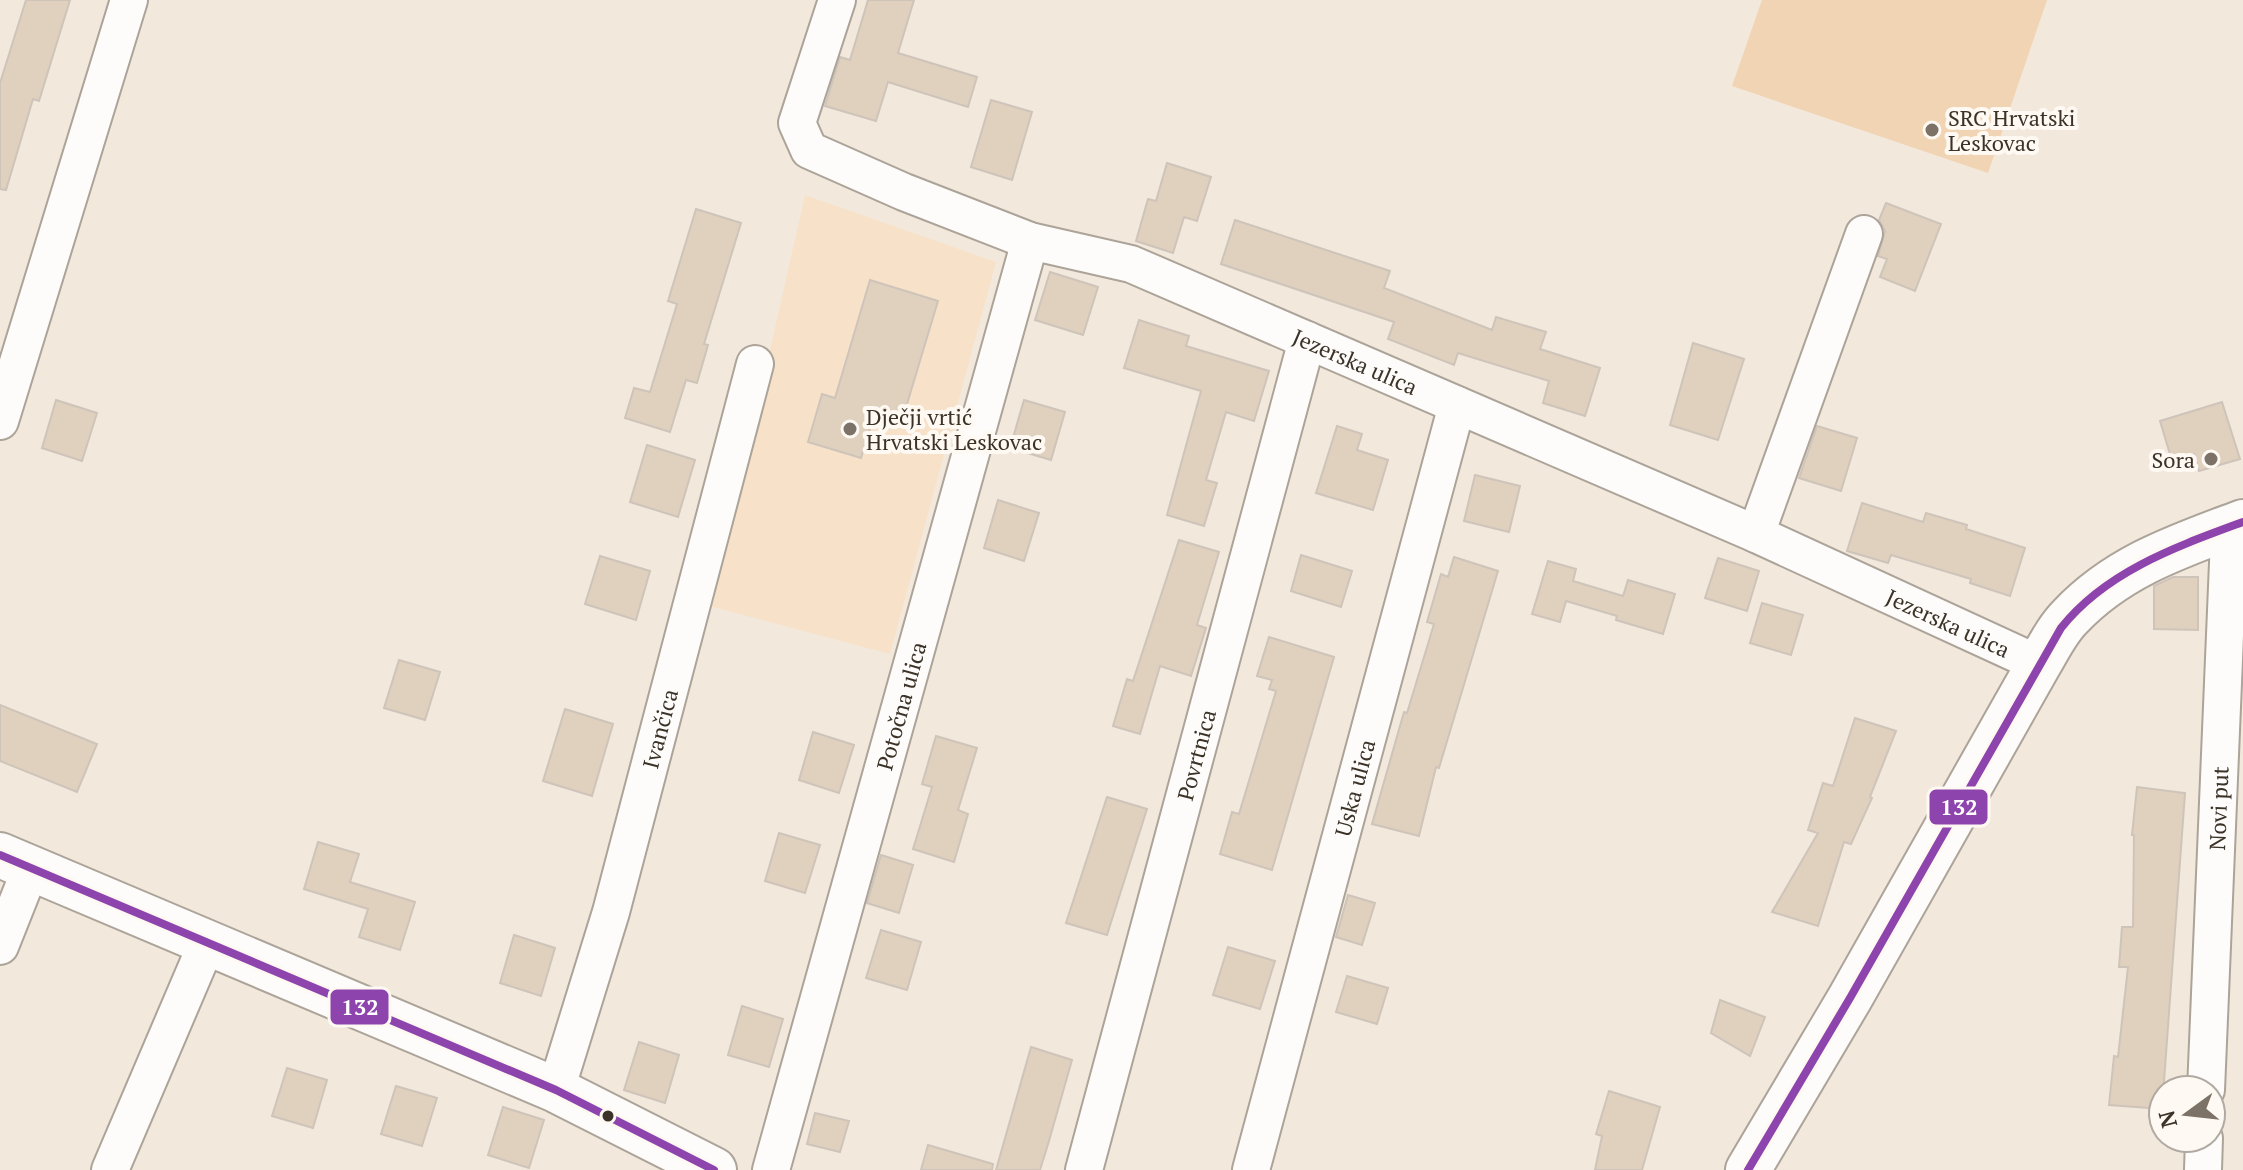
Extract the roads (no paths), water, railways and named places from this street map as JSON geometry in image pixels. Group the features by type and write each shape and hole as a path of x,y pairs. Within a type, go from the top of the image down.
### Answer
{"main road":[{"path":"1748,1170 2067,619 2098,590 2154,556 2237,524"},
{"path":"16,862 556,1090 714,1170"}],"street":[{"path":"0,421 129,0"},
{"name":"Jezerska ulica","path":"837,0 797,123 809,150 904,192 1030,241 1131,264 1756,534 2039,664"},
{"path":"1756,534 1864,234"},
{"name":"Potočna ulica","path":"771,1170 1030,241"},
{"name":"Povrtnica","path":"1084,1170 1307,340"},
{"name":"Ivančica","path":"556,1090 611,912 755,364"},
{"name":"Uska ulica","path":"1251,1170 1457,405"},
{"name":"Novi put","path":"2207,1074 2228,555 2237,524"},
{"path":"0,946 16,862"},
{"path":"110,1170 207,943"}],"place":[{"name":"SRC Hrvatski Leskovac","path":"1932,130"},
{"name":"Dječji vrtić Hrvatski Leskovac","path":"850,429"},
{"name":"Sora","path":"2211,459"}]}
